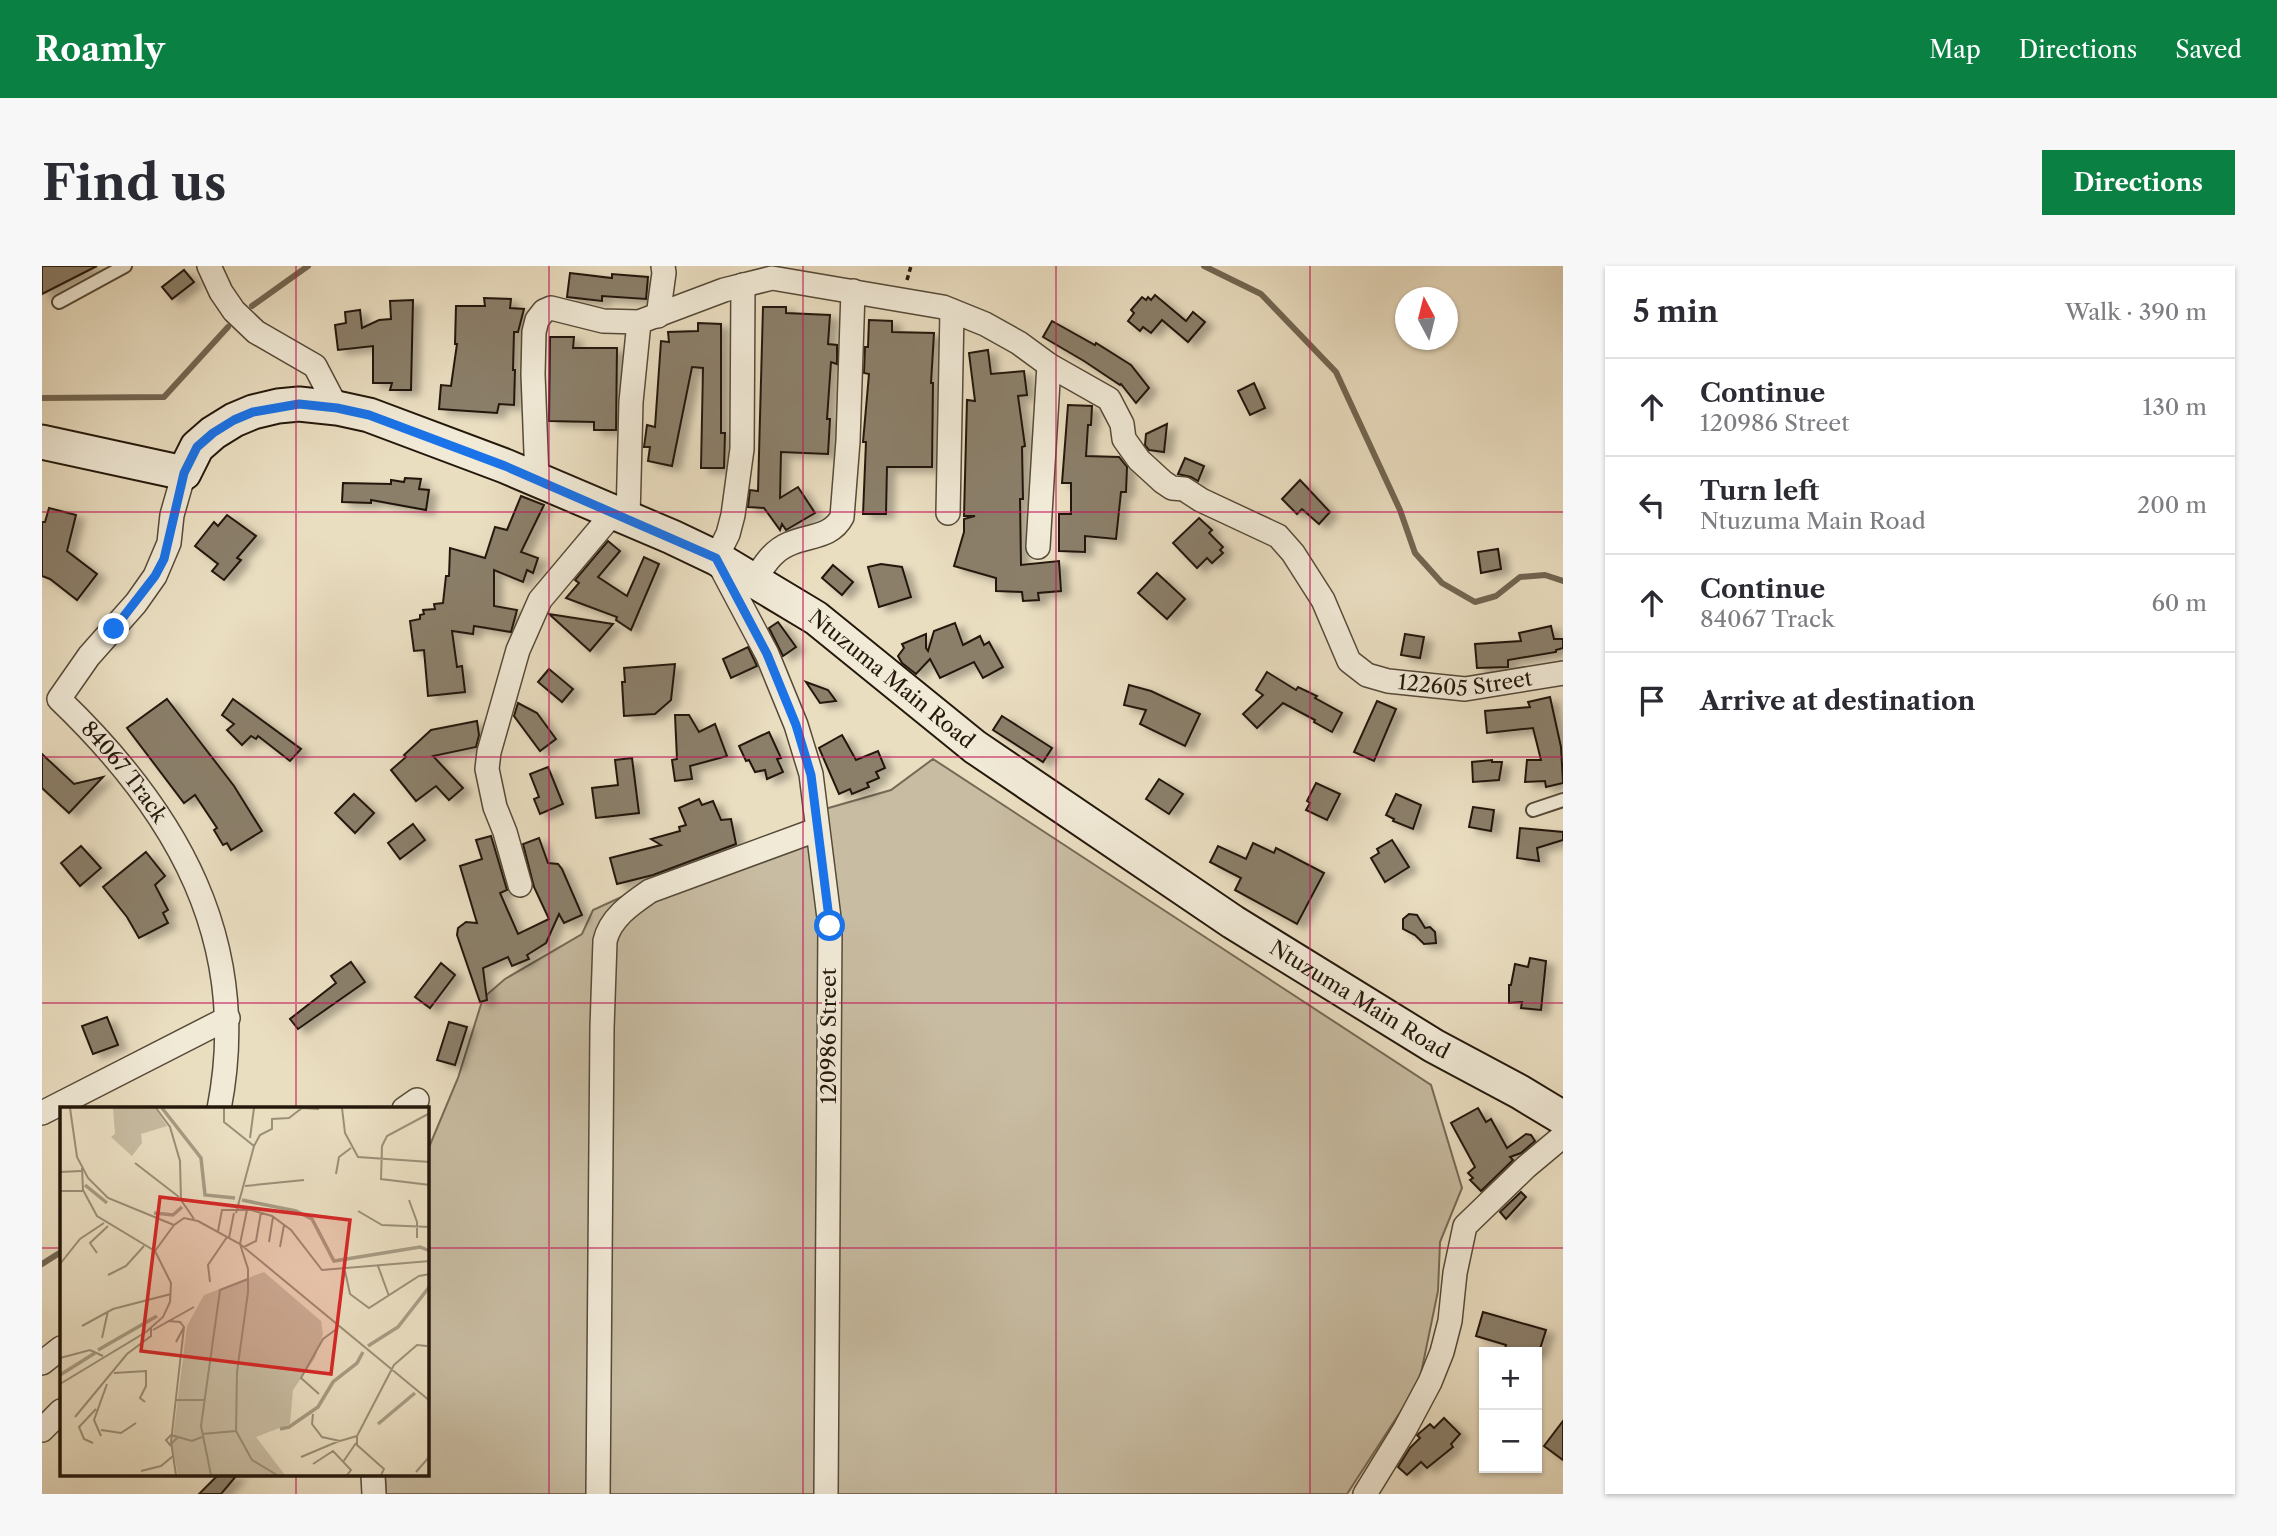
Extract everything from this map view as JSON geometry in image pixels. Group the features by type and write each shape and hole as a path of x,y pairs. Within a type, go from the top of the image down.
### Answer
{"main road":[{"name":"Ntuzuma Main Road","path":"184,473 197,447 234,420 278,406 299,404 337,408 369,415 537,479 716,558 816,618 975,747 1233,922 1434,1046 1563,1118"},
{"path":"42,442 184,473"}],"street":[{"path":"209,266 221,292 241,318 256,332 315,366 337,408"},
{"path":"520,885 495,807 487,769 489,752 518,650 540,600 621,515 631,402 648,319 664,273 663,266"},
{"path":"537,479 534,332 537,320 544,311 551,308 570,311 603,321 648,319 743,285 772,278 943,307 985,324 1049,365 1038,547"},
{"path":"716,558 728,534 733,515 742,449 743,285"},
{"path":"754,580 776,551 789,543 825,533 838,524 842,517 848,441 853,291"},
{"path":"948,513 952,311"},
{"name":"122605 Street","path":"1049,365 1110,399 1122,424 1124,439 1139,460 1163,482 1172,488 1184,489 1201,500 1278,536 1293,553 1323,600 1349,661 1367,675 1388,681 1465,689 1563,673"},
{"name":"84067 Track","path":"184,473 172,515 169,543 155,576 129,612 51,696 97,735 132,779 164,823 204,900 225,987 228,1018 228,1050 219,1107"},
{"name":"120986 Street","path":"716,558 767,654 796,725 811,775 830,926 826,1494"},
{"path":"598,1494 602,1028 605,941 608,928 631,904 650,891 816,830"},
{"path":"42,1113 228,1018"},
{"path":"1365,1494 1405,1429 1430,1382 1442,1352 1450,1321 1455,1273 1465,1226 1518,1174 1563,1136"},
{"path":"42,1363 60,1349"},
{"path":"42,1430 60,1412"},
{"path":"373,1476 374,1494"}],"lane":[{"path":"59,302 125,266"},
{"path":"1533,810 1563,800"}],"shaded area":[{"path":"933,759 1431,1085 1462,1188 1440,1242 1438,1291 1419,1383 1347,1494 386,1494 385,1476 429,1476 429,1147 458,1078 483,998 505,979 582,934 593,910 663,878 797,827 825,809 891,790"}],"building":[{"path":"42,266 97,266 42,294"},
{"path":"184,270 194,282 172,299 162,287"},
{"path":"570,273 612,278 612,274 648,277 646,299 602,296 602,301 567,297"},
{"path":"1155,295 1186,321 1193,312 1205,322 1188,342 1162,320 1151,333 1143,327 1140,331 1128,321 1134,313 1131,310 1142,297 1151,300"},
{"path":"484,298 511,299 510,308 524,309 518,332 514,332 514,405 499,404 497,413 439,409 441,385 451,386 457,344 456,306 485,306"},
{"path":"413,300 411,390 390,390 392,383 373,383 373,346 338,350 335,325 346,323 345,312 360,310 362,328 379,320 391,319 390,301"},
{"path":"763,307 786,307 786,313 830,315 828,344 837,345 837,364 831,362 827,419 830,419 828,454 781,452 780,498 798,487 815,513 786,530 782,524 780,530 764,508 748,507 750,490 758,491"},
{"path":"869,320 892,321 892,332 934,333 931,383 932,467 887,467 886,514 863,514 866,442 863,442 869,374 864,373"},
{"path":"1052,321 1095,345 1096,343 1131,365 1149,388 1136,403 1121,384 1043,337"},
{"path":"698,323 721,324 721,433 725,433 724,468 701,468 703,368 692,367 672,466 648,461 650,447 644,447 647,425 655,427 661,341 669,342 668,332 698,331"},
{"path":"550,337 574,337 573,348 617,348 616,430 594,430 594,422 549,421"},
{"path":"988,350 991,374 1024,371 1027,395 1018,396 1025,446 1022,447 1023,499 1020,499 1021,565 1059,561 1061,591 1038,593 1039,600 1023,601 1022,592 996,591 996,578 954,566 964,532 964,519 975,516 964,516 967,400 975,401 969,353"},
{"path":"1254,383 1265,408 1250,415 1238,391"},
{"path":"1068,405 1092,406 1086,456 1119,457 1127,467 1126,492 1121,492 1116,539 1085,536 1085,552 1059,551 1059,514 1071,514 1071,483 1062,483"},
{"path":"1167,424 1164,452 1149,450 1145,445 1146,434"},
{"path":"1185,458 1204,466 1198,481 1178,474"},
{"path":"405,478 421,479 419,489 429,490 426,510 371,500 371,503 342,502 343,483 391,484 391,480 404,482"},
{"path":"1300,480 1330,512 1319,524 1302,509 1297,514 1282,499"},
{"path":"521,496 544,505 521,552 538,558 533,573 527,570 523,582 494,570 494,606 517,610 511,632 474,626 473,634 452,631 457,667 462,666 465,692 428,696 424,650 414,651 410,621 420,619 420,615 424,614 423,610 435,609 434,604 443,603 446,576 449,576 450,548 485,558 495,527 507,530"},
{"path":"49,508 76,515 67,551 97,574 77,600 42,576 42,522 45,522"},
{"path":"227,515 256,536 237,558 241,560 224,580 212,571 218,564 195,546 214,522 218,526"},
{"path":"1199,518 1212,530 1209,533 1223,547 1220,550 1223,553 1212,563 1207,558 1197,568 1173,543"},
{"path":"608,541 620,551 598,577 627,596 644,557 659,564 631,630 616,620 617,617 566,598 579,583 575,580"},
{"path":"1498,549 1501,569 1481,573 1478,552"},
{"path":"881,564 902,567 911,597 879,607 868,567"},
{"path":"833,565 853,582 842,595 822,578"},
{"path":"1157,573 1185,599 1167,619 1138,593"},
{"path":"549,614 613,624 590,651"},
{"path":"778,622 796,647 783,656 769,628"},
{"path":"955,623 963,645 980,636 984,645 989,642 1003,667 983,678 974,662 940,678 930,659 916,674 902,663 898,656 904,648 902,644 926,634 928,651 934,631"},
{"path":"1551,626 1554,639 1563,639 1563,648 1556,652 1508,660 1508,667 1477,668 1475,644 1521,641 1519,633"},
{"path":"1405,634 1424,637 1420,658 1401,655"},
{"path":"748,647 757,666 731,678 723,659"},
{"path":"675,664 671,700 655,714 624,716 624,668"},
{"path":"549,669 573,689 562,702 538,682"},
{"path":"1267,672 1296,690 1298,687 1317,696 1315,698 1342,713 1332,732 1283,703 1257,728 1243,714 1263,695 1256,690"},
{"path":"806,682 828,690 836,701 820,703"},
{"path":"1129,685 1151,691 1200,714 1185,746 1140,724 1146,710 1124,705"},
{"path":"1550,697 1561,747 1563,783 1546,787 1545,781 1525,782 1527,760 1541,760 1533,728 1487,733 1485,711 1530,707 1528,702"},
{"path":"167,699 234,786 262,831 231,850 227,843 223,845 214,830 217,828 195,795 184,803 127,728"},
{"path":"233,699 301,749 290,761 258,736 256,739 251,736 242,745 227,730 234,724 222,715"},
{"path":"1377,701 1396,709 1374,761 1354,752"},
{"path":"518,703 537,713 556,739 540,751 514,716"},
{"path":"675,715 689,715 699,732 715,724 727,756 690,766 692,779 675,781 672,760 677,759"},
{"path":"1002,716 1052,748 1043,762 993,730"},
{"path":"477,721 479,735 476,747 433,756 463,788 449,800 436,786 416,801 391,770 431,730"},
{"path":"769,732 781,758 777,759 783,772 767,779 765,770 755,772 739,746"},
{"path":"842,735 856,760 878,751 885,768 876,772 879,778 867,783 869,787 852,794 850,789 839,794 819,748"},
{"path":"42,754 74,784 103,777 69,813 42,788"},
{"path":"632,758 639,813 596,818 592,788 618,785 615,760"},
{"path":"1472,762 1502,762 1499,780 1473,782"},
{"path":"548,767 563,804 540,814 534,799 539,797 530,774"},
{"path":"1159,779 1183,794 1169,814 1146,799"},
{"path":"1316,783 1340,794 1327,820 1306,810 1310,803 1307,801"},
{"path":"354,794 374,813 355,833 335,813"},
{"path":"1396,794 1421,805 1413,829 1393,821 1394,819 1386,815"},
{"path":"699,799 702,805 713,801 721,820 731,819 736,844 653,875 617,884 610,858 661,845 651,839 680,831 679,827 686,825 679,808"},
{"path":"1473,807 1494,810 1491,831 1469,827"},
{"path":"413,824 425,840 400,859 388,843"},
{"path":"1520,828 1563,832 1563,840 1537,848 1539,861 1517,858"},
{"path":"491,836 507,890 500,893 518,934 549,919 534,887 523,844 539,838 548,863 558,864 562,869 582,915 564,923 559,914 546,943 527,955 529,959 512,966 508,957 483,968 487,1000 480,1002 457,935 458,928 466,922 477,923 460,866 482,859 476,840"},
{"path":"1392,840 1409,867 1385,882 1371,858 1379,853 1377,849"},
{"path":"1253,843 1274,853 1276,848 1324,873 1297,924 1235,890 1241,878 1210,862 1218,846 1246,859"},
{"path":"81,846 101,868 80,886 61,863"},
{"path":"146,852 165,876 155,885 168,910 163,913 168,923 139,938 127,917 103,887"},
{"path":"1409,914 1417,915 1425,928 1430,927 1435,932 1436,943 1424,944 1403,929 1403,919"},
{"path":"1530,958 1546,961 1541,1010 1521,1008 1522,1002 1509,1003 1509,985 1515,964 1528,967"},
{"path":"351,962 365,982 298,1029 290,1019 336,983 331,976"},
{"path":"441,963 455,975 430,1008 415,997"},
{"path":"107,1017 118,1045 93,1054 82,1026"},
{"path":"449,1022 467,1027 455,1065 437,1060"},
{"path":"1478,1108 1486,1122 1491,1119 1507,1148 1526,1134 1531,1135 1535,1141 1521,1153 1510,1157 1513,1160 1481,1191 1470,1180 1473,1178 1468,1173 1475,1167 1451,1123"},
{"path":"1521,1192 1526,1197 1506,1219 1500,1212"},
{"path":"1483,1312 1546,1330 1541,1347 1505,1347 1476,1336"},
{"path":"1444,1418 1460,1434 1451,1444 1453,1447 1427,1468 1421,1462 1407,1475 1398,1467 1420,1438 1417,1435 1430,1424 1434,1428"},
{"path":"1563,1421 1563,1460 1544,1446"},
{"path":"217,1476 236,1476 221,1494 199,1494"}],"waterway":[{"path":"252,306 308,266"},
{"path":"1204,266 1261,294 1336,372 1400,510 1415,553 1442,583 1475,602 1496,596 1520,577 1545,575 1563,581"},
{"path":"42,398 164,397 228,327"},
{"path":"42,1264 60,1253"}],"route":[{"path":"114,629 136,603 164,559 172,515 184,473 197,447 213,433 253,412 299,404 337,408 369,415 505,466 716,558 767,654 805,751 811,775 830,926"}]}
